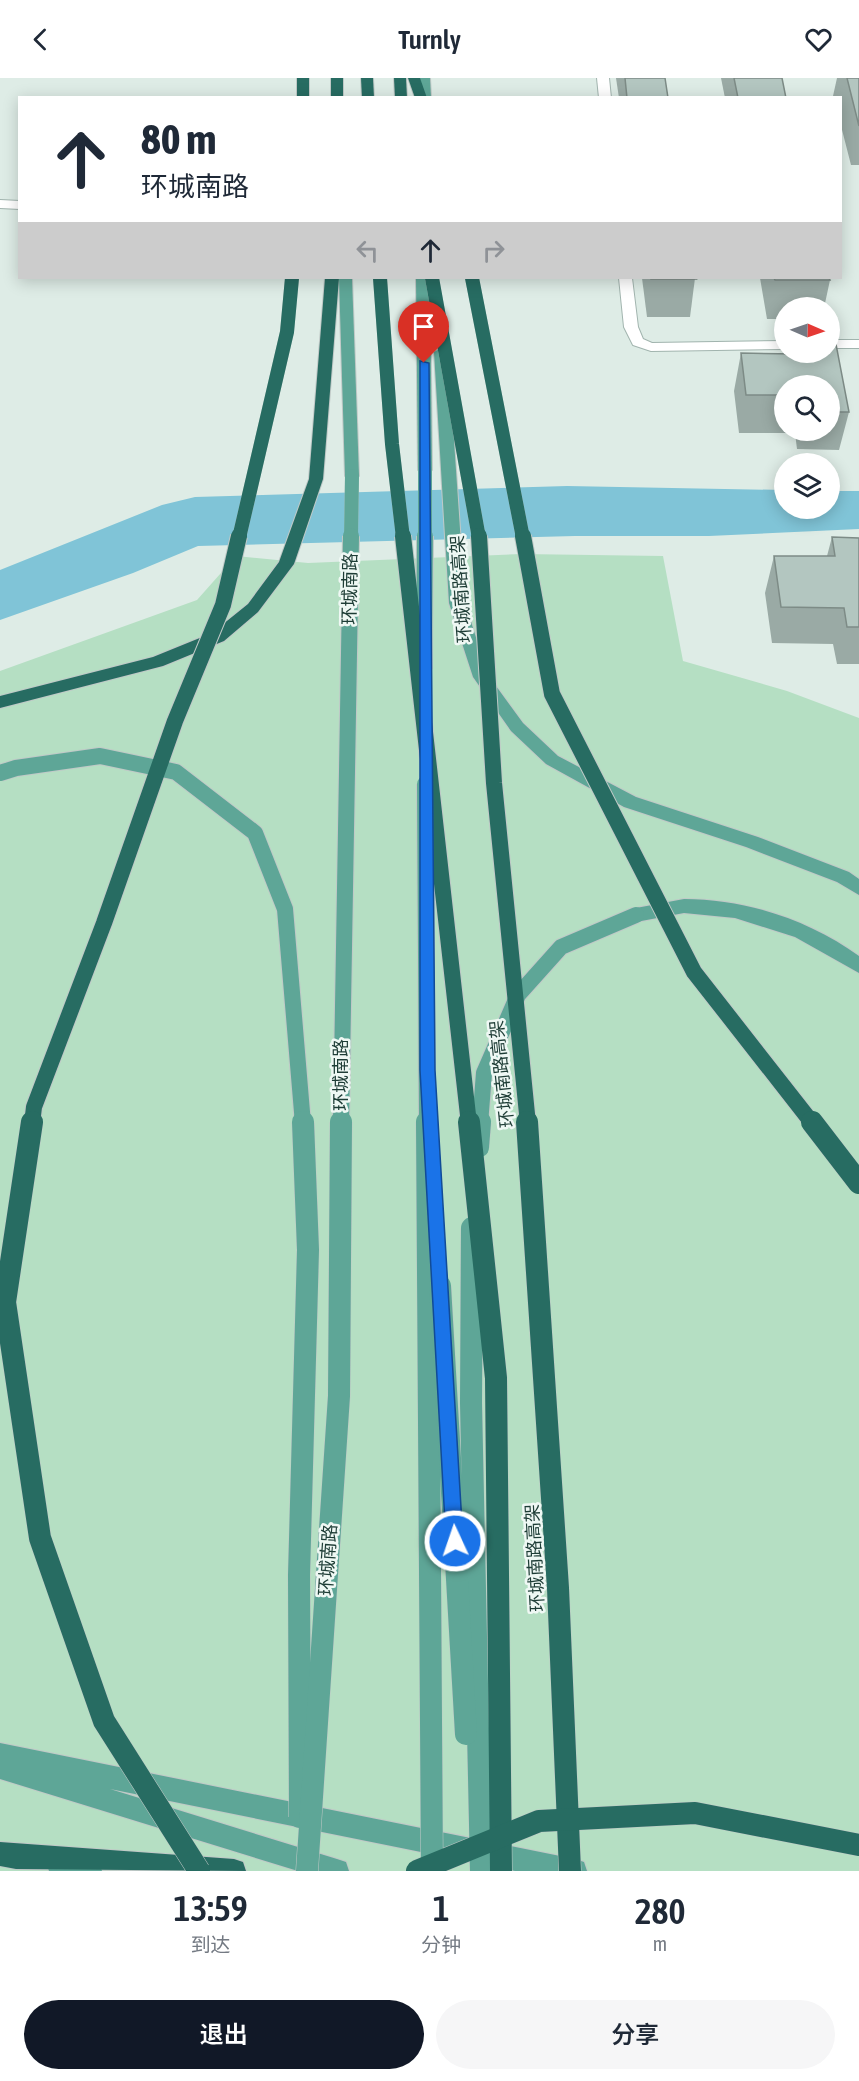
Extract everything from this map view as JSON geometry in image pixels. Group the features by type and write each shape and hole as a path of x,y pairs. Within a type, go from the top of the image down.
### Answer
{"highway":[{"path":"303,78 303,96"},
{"path":"338,78 338,96"},
{"path":"367,78 368,96"},
{"path":"400,78 401,96"},
{"path":"414,78 421,96"},
{"path":"199,1871 104,1721 40,1538 5,1302 34,1107 108,912 175,721 222,605 287,332 292,279"},
{"path":"0,702 158,662 218,637 253,608 286,564 316,479 332,279"},
{"name":"环城南路高架","path":"380,279 392,444 455,989 496,1378 501,1871"},
{"name":"环城南路高架","path":"432,279 479,533 494,783 532,1169 558,1588 570,1871"},
{"path":"472,279 500,410 552,694 694,972 859,1184"},
{"path":"417,1871 539,1821 694,1813 859,1845"},
{"path":"8,1856 234,1871"}],"main road":[{"path":"422,96 423,78"},
{"name":"环城南路","path":"307,1871 339,1396 342,969 352,476 345,279"},
{"path":"423,279 432,1871"},
{"path":"437,279 457,603 481,677 518,727 552,760 630,802 752,842 843,877 859,888"},
{"path":"0,773 16,768 100,756 176,772 255,833 285,909 303,1118 308,1250 298,1575 300,1871"},
{"path":"481,1871 471,1392 472,1219 484,1073 518,995 561,947 636,915 690,906 759,916 835,947 859,966"},
{"path":"428,1070 474,1871"},
{"path":"0,1755 575,1871"},
{"path":"0,1767 337,1871"},
{"path":"8,1856 90,1871"}],"street":[{"path":"603,78 605,96"},
{"path":"0,204 18,205"},
{"path":"625,279 630,327 638,342 651,347 774,345"},
{"path":"840,344 859,344"}],"green space":[{"path":"521,554 663,556 683,661 787,691 859,718 859,1871 0,1871 0,671 197,600 236,556 308,563"}],"water":[{"path":"567,486 774,490 774,519 840,519 840,491 859,491 859,529 709,536 575,536 198,546 133,573 0,620 0,570 162,505 195,497"}],"building":[{"path":"625,78 665,78 668,96 627,96"},
{"path":"734,78 782,78 786,96 738,96"},
{"path":"847,78 859,78 859,126"},
{"path":"774,279 830,280 775,280"},
{"path":"741,353 774,354 774,363 840,363 849,412 840,412 840,375 774,375 774,395 746,395"},
{"path":"832,537 859,538 859,627 847,627 844,608 781,607 774,556 835,556"}],"route":[{"path":"424,363 423,566 428,1070 455,1541"}]}
